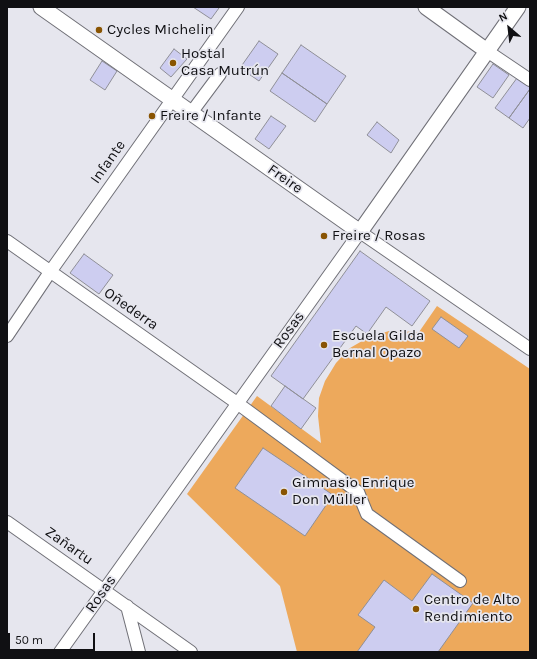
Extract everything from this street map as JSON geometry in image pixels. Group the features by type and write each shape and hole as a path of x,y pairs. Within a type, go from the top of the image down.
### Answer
{"main road":[{"name":"Freire","path":"42,7 360,232"},
{"path":"426,7 487,50"},
{"name":"Rosas","path":"360,232 518,7"}],"street":[{"name":"Infante","path":"7,336 50,272 238,7"},
{"path":"487,50 530,80"},
{"path":"191,113 220,74"},
{"name":"Freire","path":"360,232 530,349"},
{"name":"Rosas","path":"60,652 360,232"},
{"name":"Oñederra","path":"7,241 237,403 358,492 367,514 460,581"},
{"name":"Zañartu","path":"7,522 104,589 191,652"},
{"path":"127,606 139,652"}],"shaded area":[{"path":"437,306 530,369 530,652 297,652 280,586 187,494 257,396 321,443 318,416 319,398 325,381 336,363 350,348 369,337 389,331 419,332"}],"building":[{"path":"193,7 217,7 219,8 211,19"},
{"path":"259,41 278,54 259,81 240,68"},
{"path":"301,45 346,76 327,104 282,73"},
{"name":"Hostal Casa Mutrún","path":"174,49 187,59 171,77 160,68"},
{"path":"102,61 117,71 105,90 90,80"},
{"path":"493,64 509,75 493,98 477,87"},
{"path":"282,73 327,104 315,122 270,91"},
{"path":"517,78 530,87 530,89 509,118 495,108"},
{"path":"530,89 530,118 523,128 509,118"},
{"path":"271,116 286,126 269,149 255,139"},
{"path":"377,122 399,140 391,153 367,135"},
{"name":"Escuela Gilda Bernal Opazo","path":"360,251 430,301 412,326 386,307 367,334 356,326 303,399 271,376"},
{"path":"84,254 113,275 99,294 70,273"},
{"path":"441,317 468,336 459,348 432,329"},
{"path":"285,386 316,408 301,429 271,406"},
{"name":"Gimnasio Enrique Don Müller","path":"263,448 333,495 305,536 235,488"},
{"name":"Centro de Alto Rendimiento","path":"432,574 473,603 438,652 357,652 375,627 358,615 384,580 412,601"}],"place":[{"name":"Cycles Michelin","path":"99,30"},
{"name":"Hostal Casa Mutrún","path":"173,63"},
{"name":"Freire / Infante","path":"152,116"},
{"name":"Freire / Rosas","path":"324,236"},
{"name":"Escuela Gilda Bernal Opazo","path":"324,345"},
{"name":"Gimnasio Enrique Don Müller","path":"284,492"},
{"name":"Centro de Alto Rendimiento","path":"416,609"}]}
